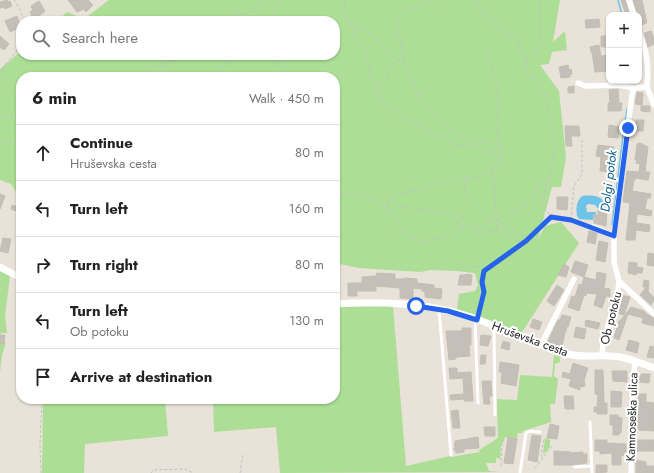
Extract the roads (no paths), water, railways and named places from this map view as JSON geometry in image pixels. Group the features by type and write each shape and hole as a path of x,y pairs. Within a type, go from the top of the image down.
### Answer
{"street":[{"path":"629,0 633,12"},
{"path":"642,41 646,52 649,70 647,86 654,105"},
{"path":"578,83 586,86 619,84 634,88 647,86"},
{"name":"Ob potoku","path":"602,355 603,344 619,282 614,262 614,236 634,88"},
{"path":"593,227 614,236"},
{"path":"0,267 16,275"},
{"path":"541,345 574,279"},
{"path":"619,282 654,314"},
{"name":"Hruševska cesta","path":"340,304 392,303 439,309 476,319 569,355 587,357 602,355 622,357 654,368"},
{"name":"Kamnoseška ulica","path":"631,473 632,393 635,361"}],"lane":[{"path":"439,309 451,455"},
{"path":"476,319 478,403"},
{"path":"494,326 495,415"},
{"path":"590,422 592,473"},
{"path":"520,473 526,433 530,431 540,432"},
{"path":"574,467 591,466"}],"water":[{"path":"582,196 593,196 600,198 605,203 605,209 599,210 595,205 588,204 586,206 587,212 596,212 593,220 579,219 577,216 577,205"}],"waterway":[{"name":"Dolgi potok","path":"618,0 621,12"},
{"name":"Dolgi potok","path":"612,225 627,109"}]}
